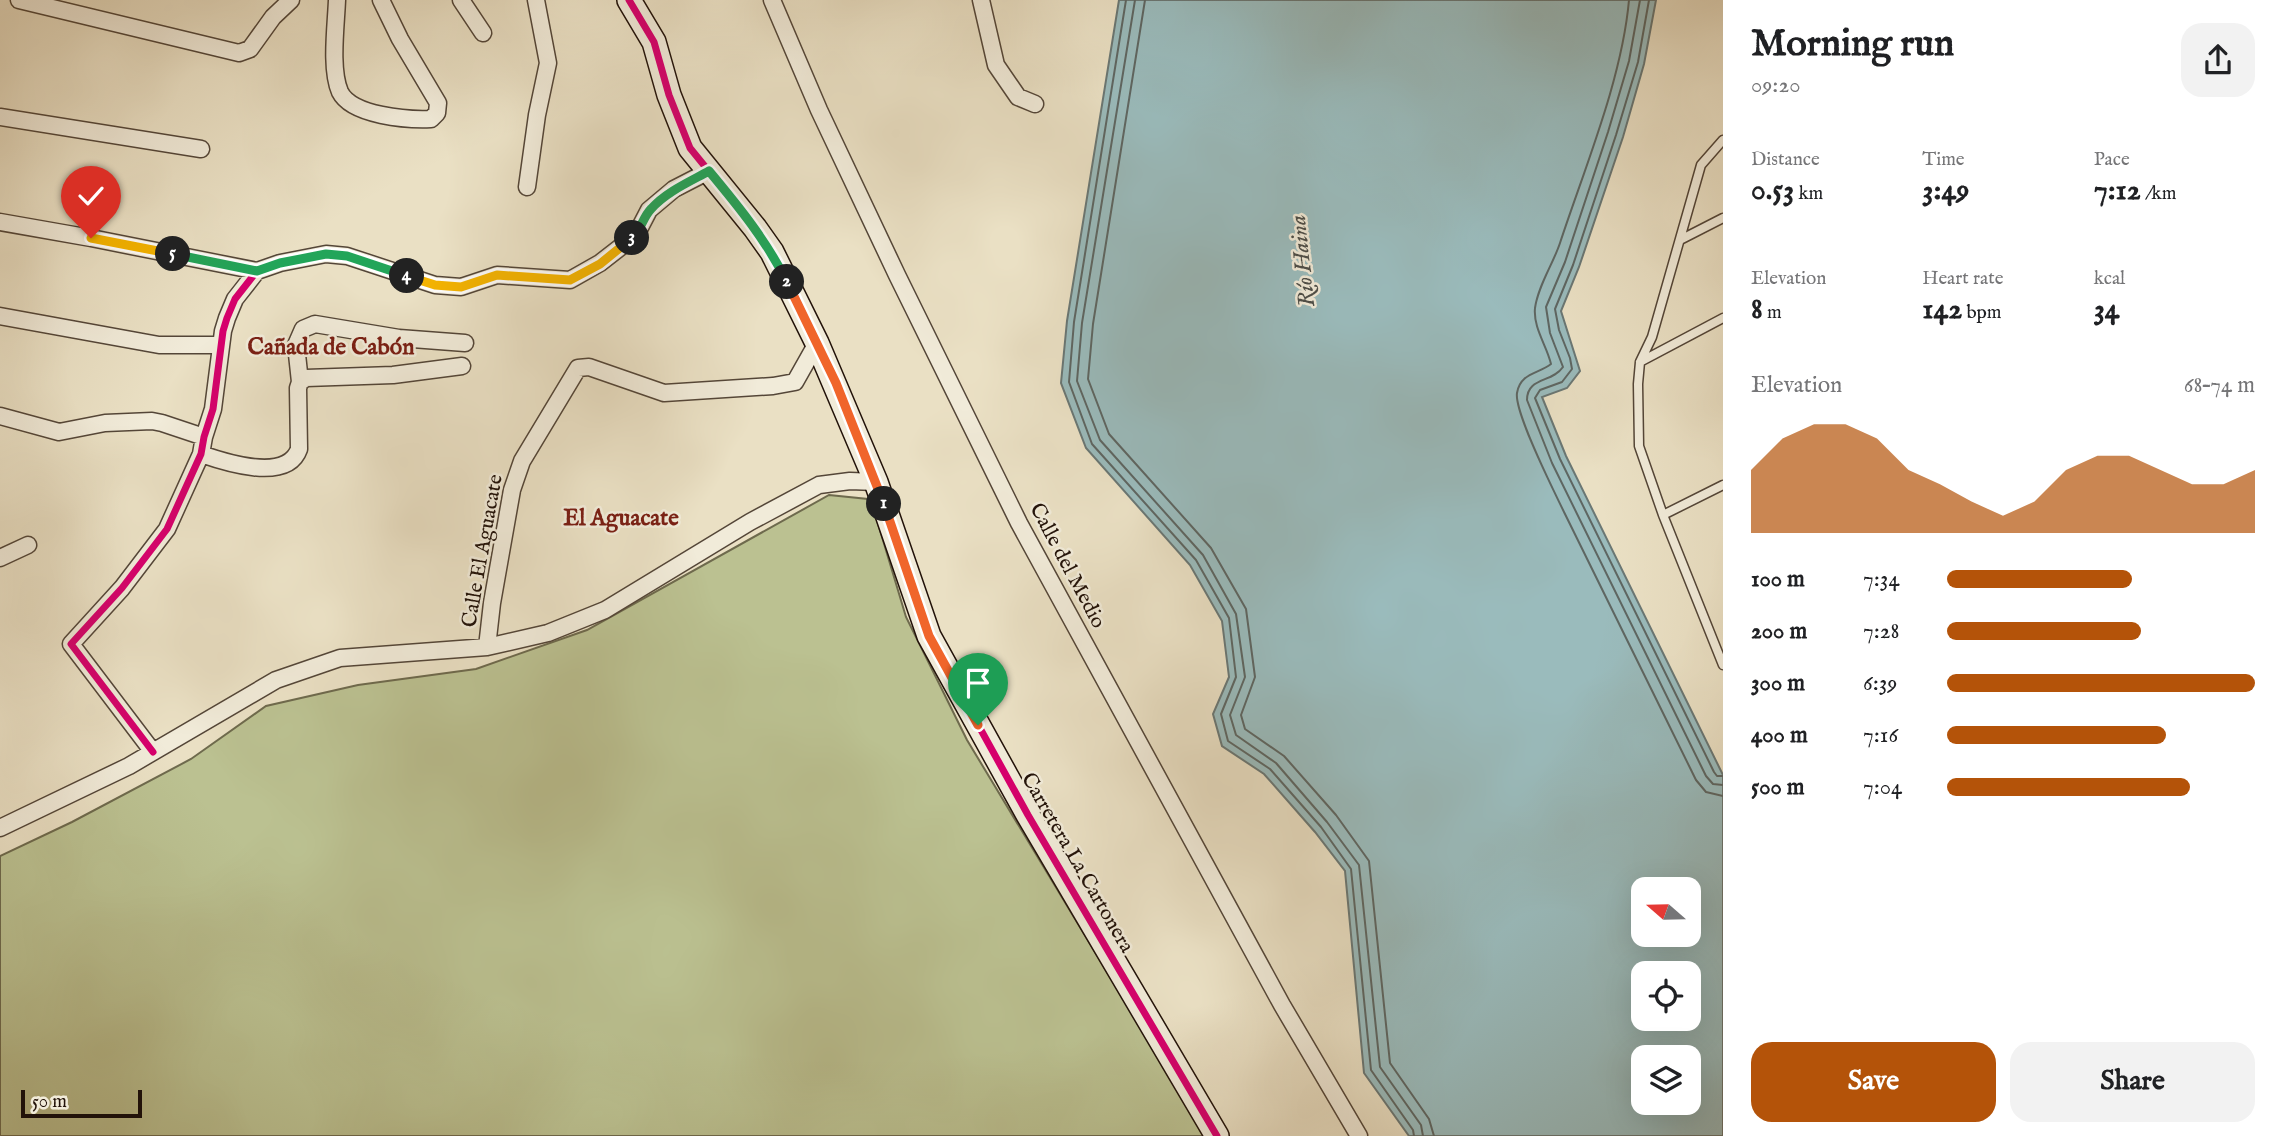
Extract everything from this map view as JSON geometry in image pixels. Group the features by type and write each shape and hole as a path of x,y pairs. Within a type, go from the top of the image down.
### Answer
{"street":[{"path":"19,0 239,53 250,50 273,17 291,0"},
{"path":"337,0 335,72 341,94 354,105 383,116 431,120 437,113 438,103 381,0"},
{"path":"461,0 483,33"},
{"path":"527,187 537,115 548,63 536,0"},
{"name":"Calle del Medio","path":"772,0 819,110 869,216 1020,523 1282,1005 1359,1136"},
{"path":"981,0 996,65 1018,97 1035,104"},
{"name":"Carretera La Cartonera","path":"628,1 653,42 690,148 772,252 836,383 876,482 929,636 1028,815 1217,1136"},
{"path":"0,117 201,149"},
{"path":"0,222 257,271 280,263 326,254 365,261 435,285 461,287 497,275 570,280 600,264 636,235 649,210 674,189 709,171"},
{"path":"153,752 71,644 122,588 167,529 201,454 213,409 223,331 235,299 257,271"},
{"path":"0,316 159,345 221,345"},
{"path":"201,454 238,466 270,467 296,457 299,449 300,382 296,345 303,329 315,324 399,338 465,343"},
{"name":"Calle El Aguacate","path":"487,647 512,490 522,461 578,368 589,368 659,393 773,386 795,382 817,343"},
{"path":"300,382 306,378 393,375 462,366"},
{"path":"0,416 59,432 105,423 152,421 204,437"},
{"path":"0,828 129,766 276,680 340,658 487,647 548,633 605,610 750,522 819,485 850,481 876,482"},
{"path":"0,558 28,545"}],"lane":[{"path":"1722,661 1663,515 1639,446 1638,384 1640,362 1652,337 1701,165 1723,140"},
{"path":"1680,240 1723,218"},
{"path":"1640,362 1723,318"},
{"path":"1663,515 1723,485"}],"green space":[{"path":"829,495 868,499 906,617 967,740 1206,1136 0,1136 0,856 72,822 191,759 266,706 358,685 476,669 587,630"}],"water":[{"name":"Río Haina","path":"1119,0 1656,0 1644,64 1623,137 1579,267 1561,311 1580,371 1567,388 1542,397 1566,456 1723,775 1723,1136 1409,1136 1364,1073 1345,871 1264,774 1222,746 1213,714 1229,677 1222,621 1190,565 1086,448 1061,383 1067,321"}],"cycle path":[{"path":"629,0 654,42 669,95 690,148 772,252 817,343 876,482 929,636 1028,815 1217,1136"},
{"path":"153,752 71,644 122,588 167,529 201,454 213,409 227,318 235,299 257,271 280,263 326,254 347,256 435,285 461,287 497,275 570,280 600,263 636,235 649,210 674,189 709,171"}],"district":[{"name":"Cañada de Cabón","path":"331,347"},
{"name":"El Aguacate","path":"621,518"}],"route":[{"path":"91,238 257,271 280,263 326,254 365,261 435,285 461,287 497,275 570,280 600,264 636,235 649,210 674,189 709,171 772,252 798,304 836,383 876,482 929,636 978,725"}]}
